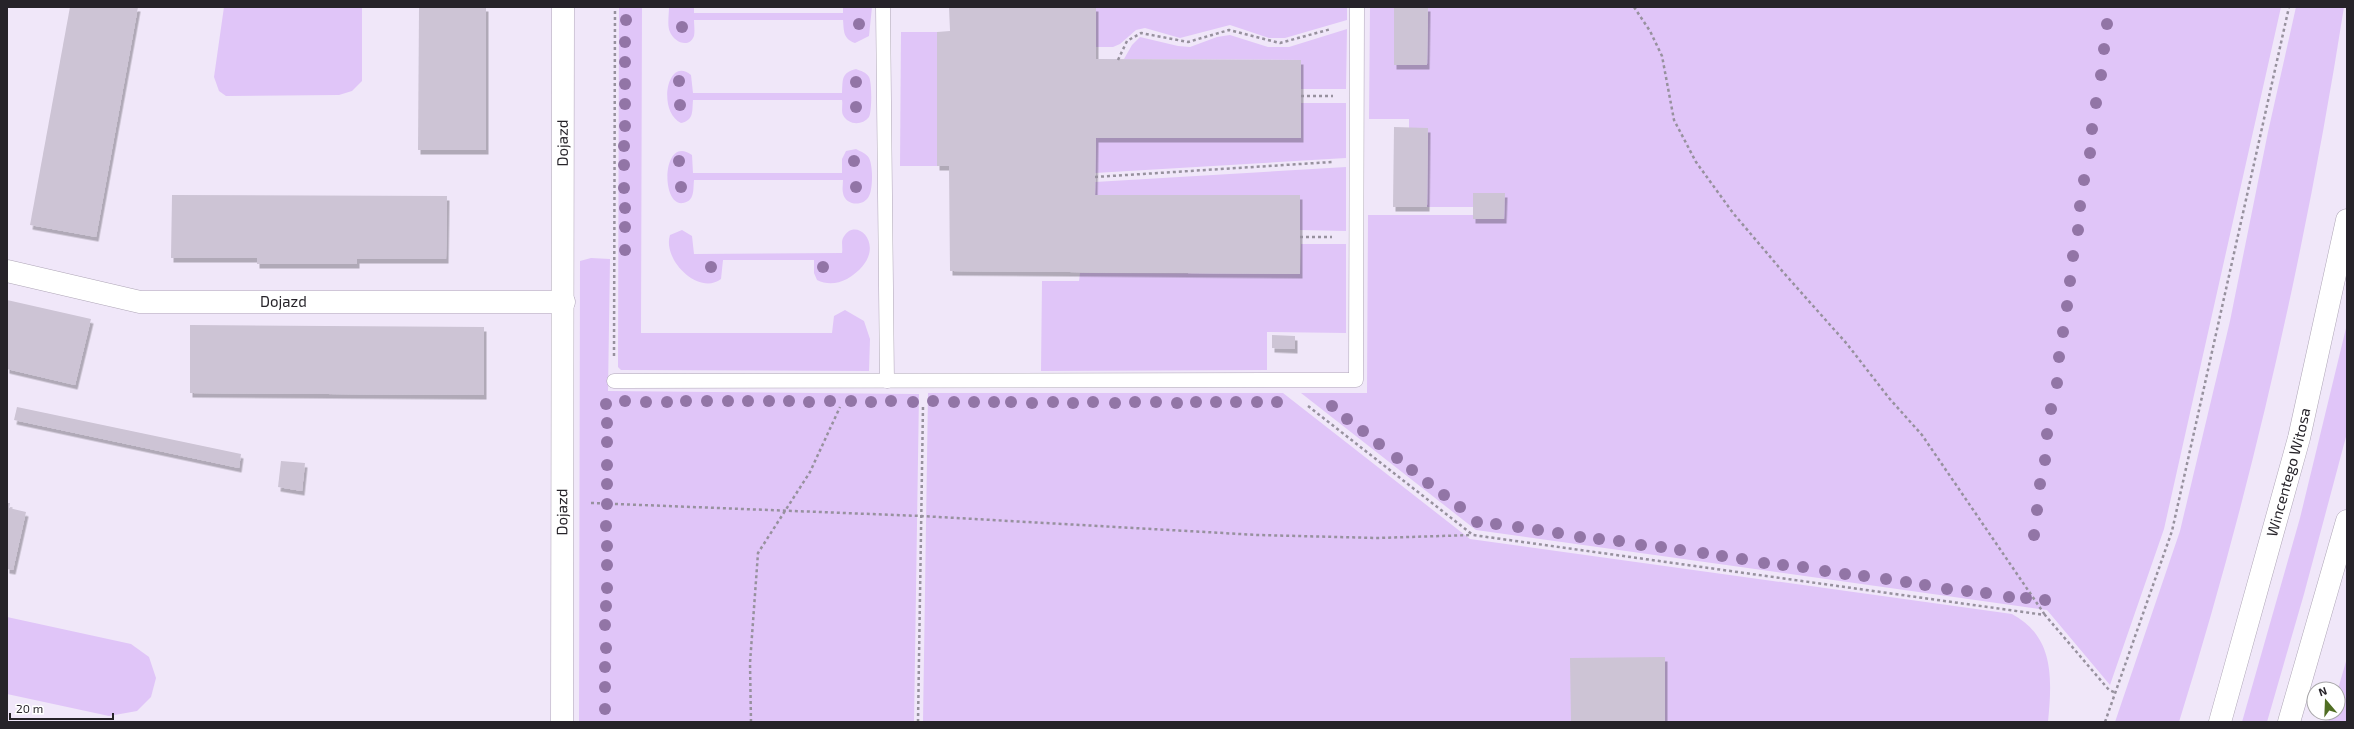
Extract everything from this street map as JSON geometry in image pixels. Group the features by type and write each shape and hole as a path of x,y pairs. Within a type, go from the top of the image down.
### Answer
{"street":[{"name":"Dojazd","path":"562,722 564,302 563,7"},
{"name":"Wincentego Witosa","path":"2220,722 2299,438 2347,220"},
{"name":"Dojazd","path":"7,271 140,302 564,302"},
{"path":"2289,722 2347,521"}],"lane":[{"path":"883,7 887,381"},
{"path":"614,381 1356,380 1357,7"}],"path":[{"path":"614,381 615,7"},
{"path":"1634,7 1650,31 1662,56 1674,120 1696,162 1733,213 1782,272 1847,344 1889,398 1922,435 2045,615 2109,690 2116,693"},
{"path":"2105,722 2172,531 2289,7"},
{"path":"1118,60 1127,41 1142,33 1188,42 1229,30 1280,43 1357,22"},
{"path":"1301,96 1357,96"},
{"path":"1095,177 1357,161"},
{"path":"1300,237 1357,237"},
{"path":"751,722 750,663 758,553 810,472 851,381"},
{"path":"918,722 923,381"},
{"path":"1276,381 1473,535"},
{"path":"585,502 921,516 1266,535 1377,538 1473,535 2045,615"}],"shaded area":[{"path":"224,7 362,7 362,81 352,91 339,95 226,96 219,91 214,77"},
{"path":"619,7 642,7 641,333 832,333 834,316 845,310 864,321 870,339 869,371 621,370 618,367"},
{"path":"669,7 694,7 694,13 843,13 843,7 872,7 869,36 855,43 846,37 843,20 694,20 694,36 692,40 682,43 672,36 669,30"},
{"path":"1096,7 1347,7 1347,20 1285,38 1269,38 1230,25 1180,38 1145,28 1136,30 1120,44 1113,47 1096,47"},
{"path":"1370,7 1394,7 1394,65 1427,65 1428,7 2281,7 2164,529 2110,685 2047,610 1476,530 1301,393 1367,393 1368,215 1473,215 1473,219 1504,219 1504,193 1474,193 1473,207 1427,207 1428,128 1409,128 1409,119 1369,119"},
{"path":"2296,7 2344,7 2329,98 2294,278 2275,368 2253,457 2230,546 2179,722 2115,722 2180,531 2230,321 2268,132"},
{"path":"1347,29 1346,89 1301,89 1301,60 1124,59 1132,45 1140,37 1178,46 1190,47 1217,37 1230,35 1268,47 1289,47"},
{"path":"901,32 937,32 937,166 900,166"},
{"path":"856,69 868,75 871,90 871,109 869,117 863,122 859,123 848,121 845,118 842,113 842,100 693,100 692,115 688,120 681,123 674,117 669,108 667,98 671,78 676,73 683,71 691,75 693,93 842,93 845,75"},
{"path":"1301,103 1346,103 1346,158 1095,173 1096,138 1301,138"},
{"path":"856,149 869,158 872,171 872,183 867,200 855,204 851,203 844,197 843,180 694,180 693,191 690,200 687,202 683,203 676,201 670,194 668,172 670,162 675,154 682,151 692,155 693,173 842,173 842,159 846,151"},
{"path":"1346,167 1346,231 1300,230 1300,195 1095,195 1095,182"},
{"path":"682,230 692,236 694,254 842,253 843,238 849,231 856,230 862,232 868,238 870,247 868,257 861,268 847,279 836,283 824,283 817,280 814,273 814,260 723,260 721,279 712,283 703,283 684,273 672,255 669,245 670,235"},
{"path":"1301,244 1346,244 1346,333 1267,332 1267,370 1041,371 1042,281 1079,281 1080,273 1300,274"},
{"path":"591,258 610,259 608,391 919,394 914,722 579,722 580,261"},
{"path":"2347,324 2347,433 2304,594 2267,722 2242,722 2300,518"},
{"path":"928,393 1283,393 1470,539 2012,614 2026,624 2036,635 2043,647 2048,661 2050,691 2048,722 1665,722 1664,657 1571,722 923,722"},
{"path":"7,617 131,644 149,657 156,678 151,697 137,711 109,716 7,694"},
{"path":"2347,658 2347,722 2328,722 2346,721 2346,681 2340,681"}],"building":[{"path":"70,7 138,7 96,237 30,225"},
{"path":"419,7 486,7 486,150 418,150"},
{"path":"949,7 1096,7 1096,59 1301,60 1301,138 1096,138 1095,195 1300,195 1300,274 950,271 949,166 937,166 937,32 950,31"},
{"path":"1394,7 1428,7 1427,65 1394,65"},
{"path":"1394,127 1428,128 1427,207 1393,207"},
{"path":"1473,193 1505,193 1504,219 1473,219"},
{"path":"172,195 447,196 446,259 357,259 357,264 257,264 257,258 171,258"},
{"path":"7,300 91,319 75,385 7,369"},
{"path":"190,325 484,327 484,395 190,393"},
{"path":"1272,335 1295,336 1295,349 1272,348"},
{"path":"17,407 241,454 239,468 14,420"},
{"path":"281,461 305,463 302,491 278,487"},
{"path":"7,503 10,503 9,508 26,512 13,570 7,569"},
{"path":"1665,657 1665,722 1571,722 1570,658"}]}
